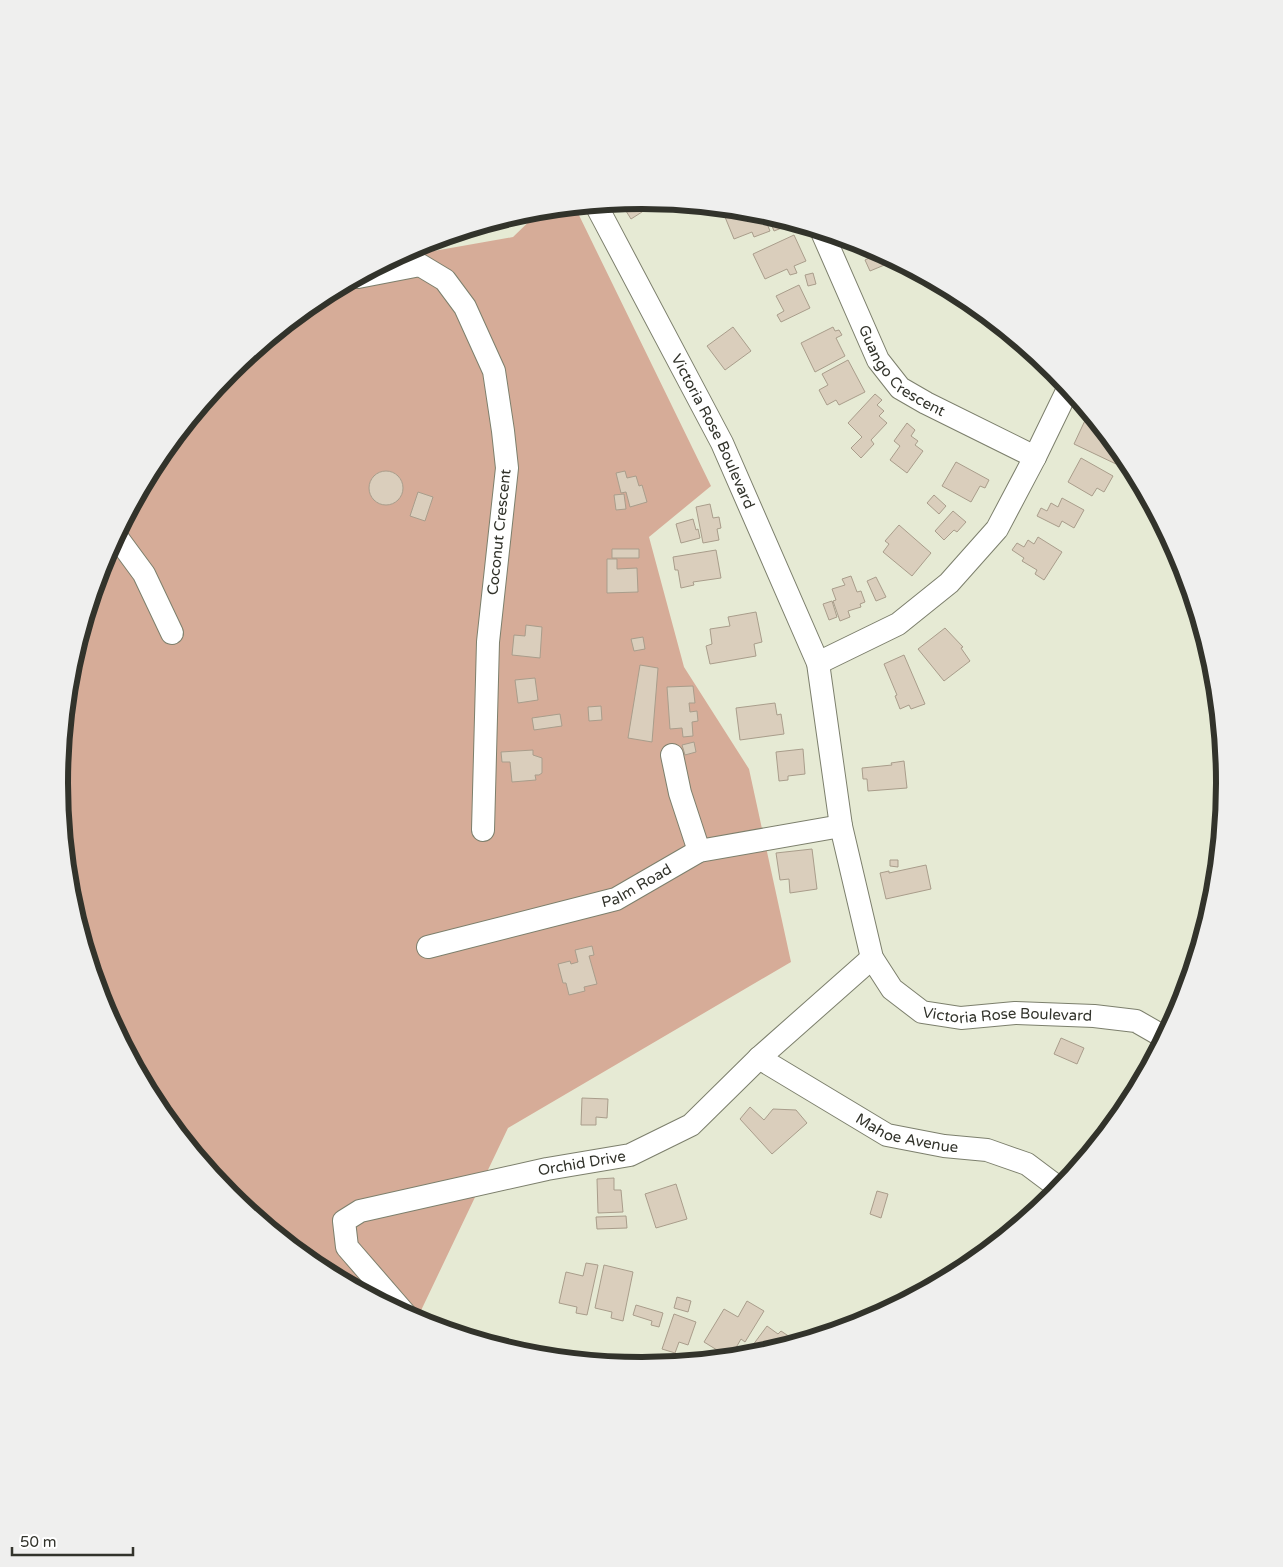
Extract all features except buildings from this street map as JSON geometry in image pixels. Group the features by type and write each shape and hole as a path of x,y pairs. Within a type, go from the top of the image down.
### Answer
{"street":[{"name":"Victoria Rose Boulevard","path":"599,211 722,443 818,662 841,826 872,958 892,989 922,1012 960,1018 1015,1013 1094,1016 1136,1021 1158,1033"},
{"name":"Guango Crescent","path":"825,240 878,360 900,388 1035,457"},
{"name":"Coconut Crescent","path":"379,274 420,265 445,280 464,307 494,371 507,468 488,642 483,830"},
{"path":"818,662 898,624 949,583 997,529 1065,396"},
{"path":"121,543 144,574 172,633"},
{"path":"672,755 680,793 700,851"},
{"name":"Palm Road","path":"428,947 616,898 700,851 841,826"},
{"name":"Orchid Drive","path":"393,1301 347,1247 344,1221 360,1211 547,1169 630,1155 691,1125 759,1058 872,958"},
{"name":"Mahoe Avenue","path":"759,1058 887,1135 944,1146 987,1150 1027,1164 1053,1183"}],"shaded area":[{"path":"578,213 711,486 649,537 684,667 749,769 791,962 508,1128 420,1313 354,1281 292,1239 263,1215 210,1162 186,1133 144,1070 111,1003 98,968 87,932 79,895 72,858 69,821 69,746 72,709 87,635 111,564 144,496 186,434 210,405 263,352 292,328 355,286 422,253 513,237 530,221"}]}
